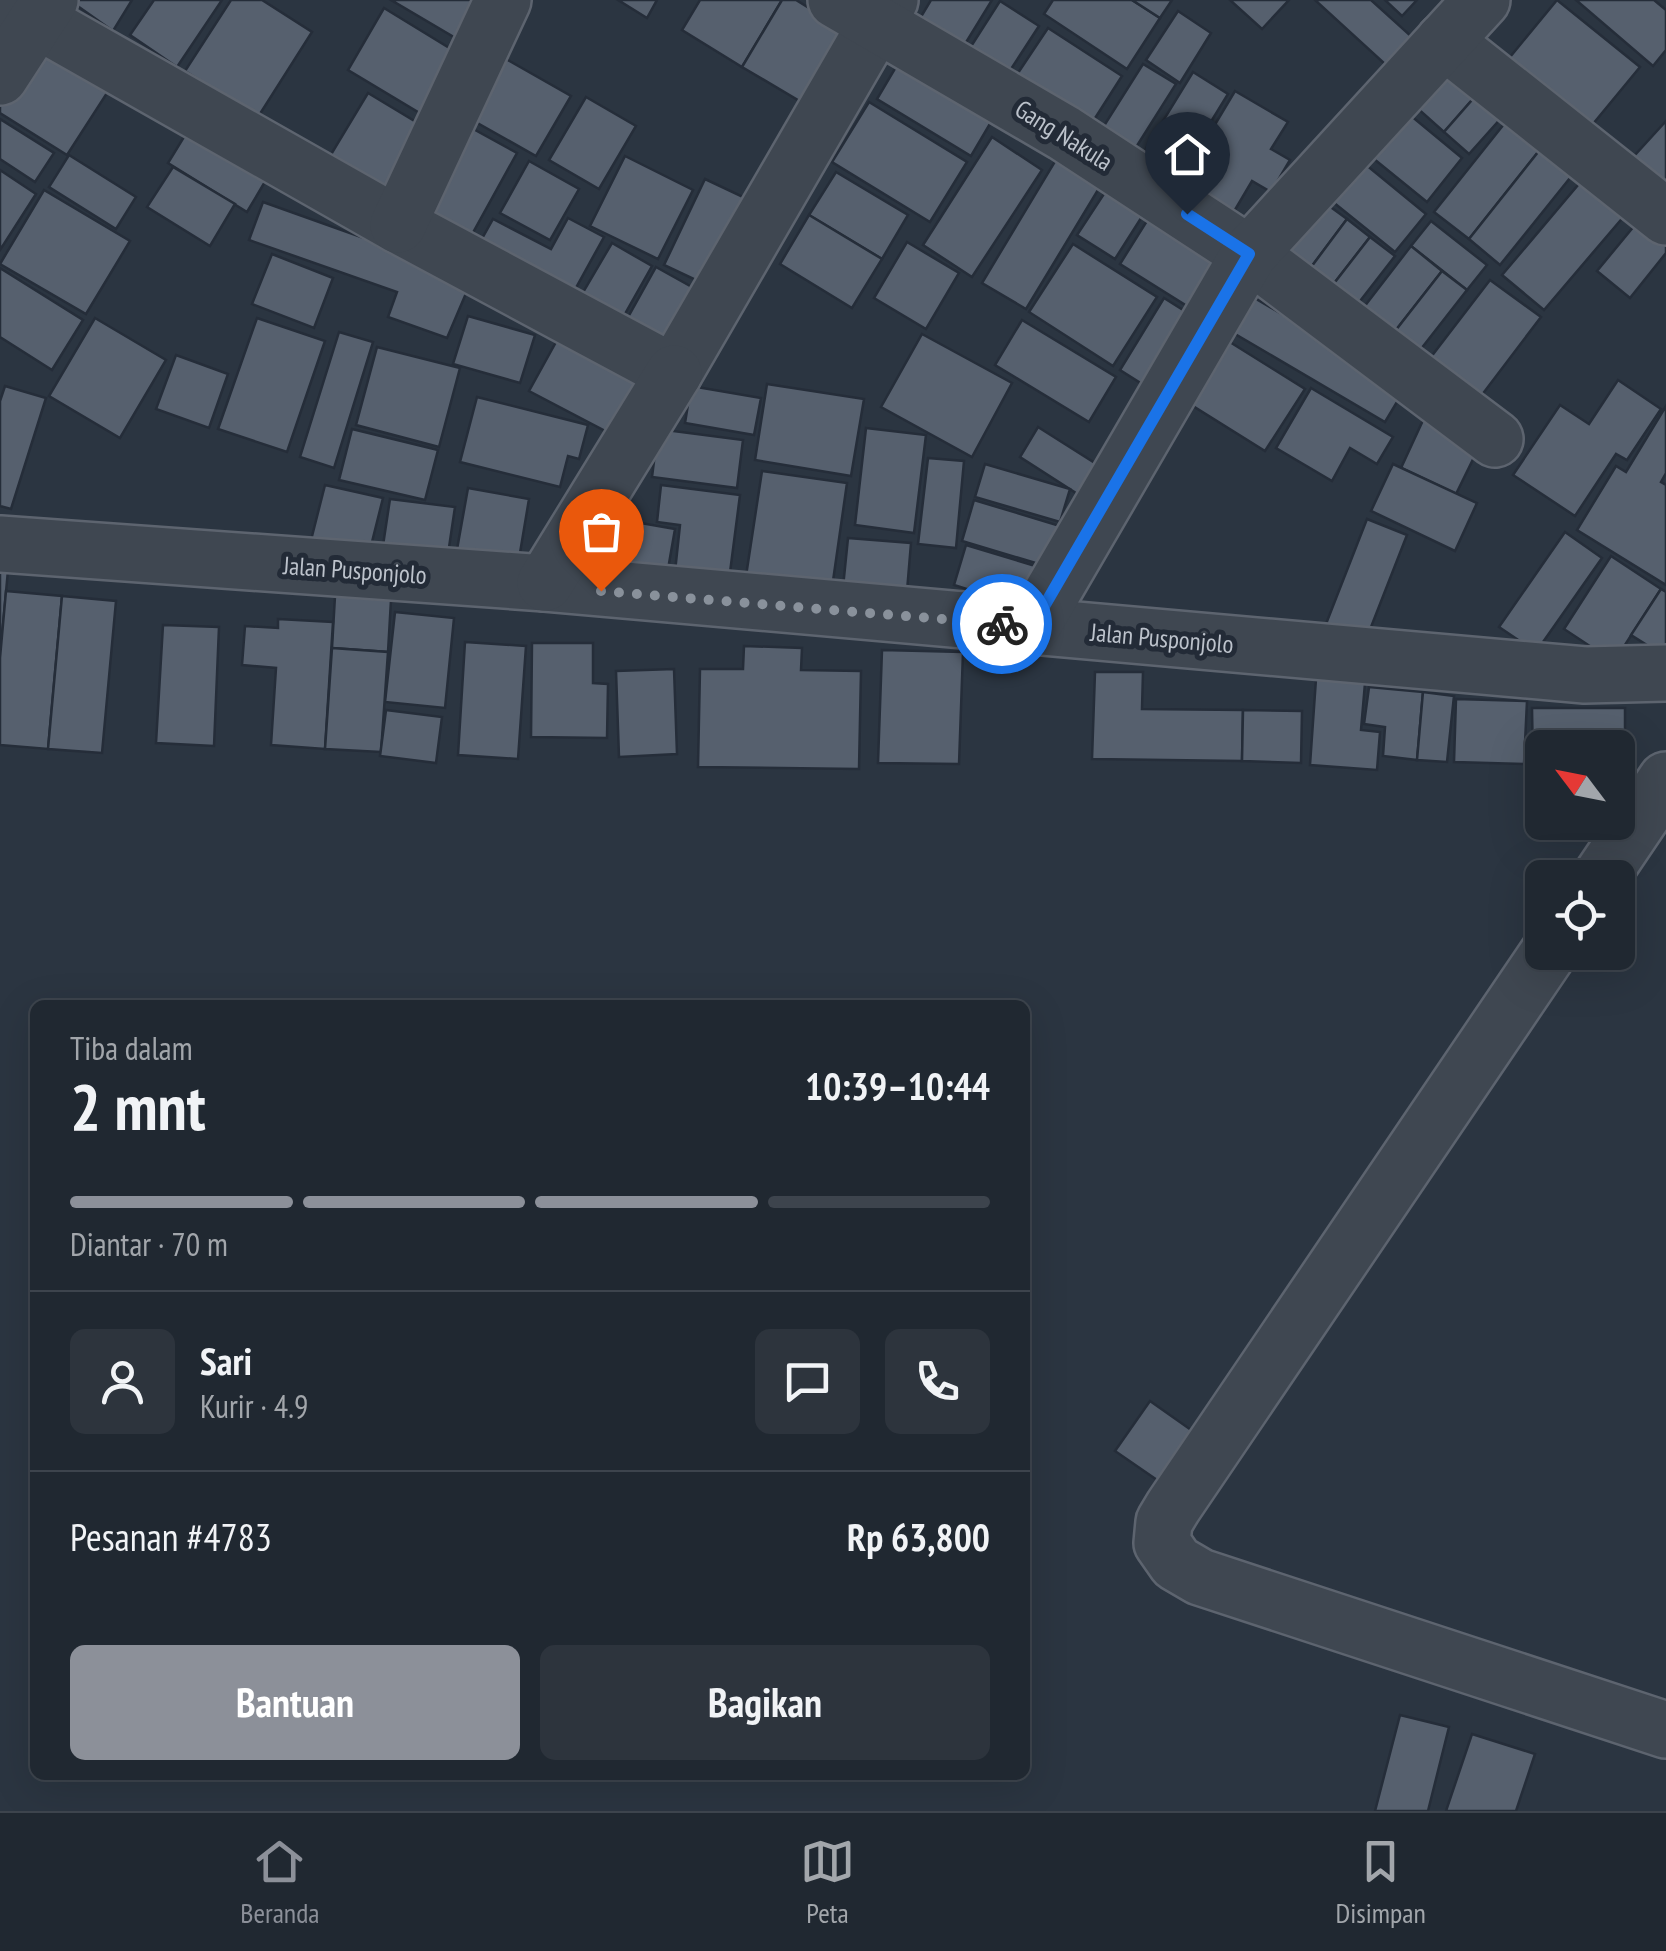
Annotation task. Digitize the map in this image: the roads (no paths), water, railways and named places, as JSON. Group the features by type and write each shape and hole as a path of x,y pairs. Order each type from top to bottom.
{"street":[{"path":"398,225 504,0"},
{"path":"1032,627 1249,254 1482,0"},
{"path":"0,77 29,6 398,225 674,373"},
{"path":"545,584 674,373 868,7"},
{"name":"Gang Nakula","path":"868,7 1249,254 1495,439"},
{"path":"1444,41 1666,217"},
{"name":"Jalan Pusponjolo","path":"0,544 545,584 1585,675 1666,674"},
{"path":"1612,860 1666,780"},
{"path":"1537,970 1173,1507 1164,1522 1162,1543 1176,1562 1200,1577 1666,1730"}]}
